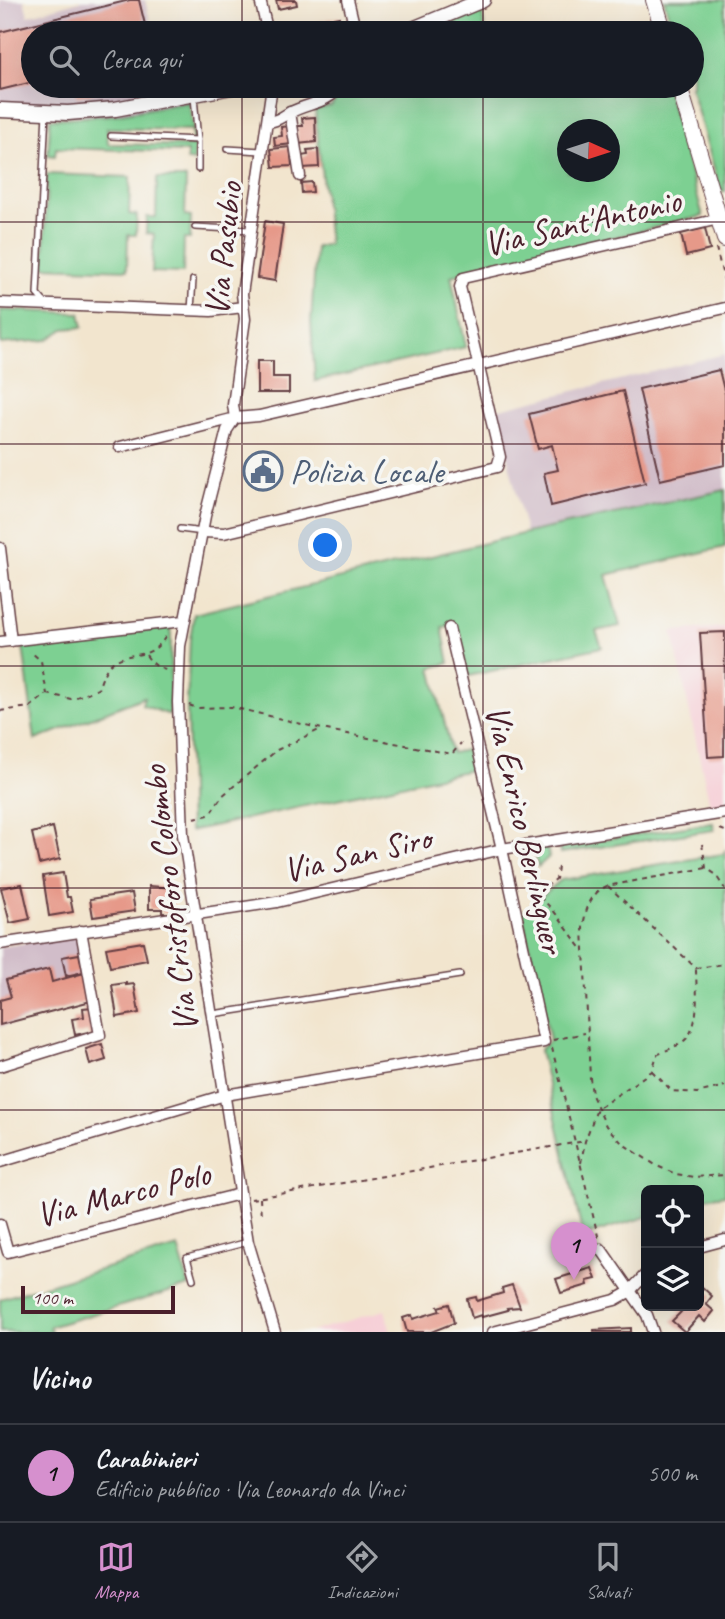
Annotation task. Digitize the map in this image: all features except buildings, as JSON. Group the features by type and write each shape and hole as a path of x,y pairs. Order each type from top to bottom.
{"main road":[{"path":"657,0 663,21"},
{"path":"684,98 725,240"}],"street":[{"path":"260,0 265,21"},
{"path":"348,0 353,21"},
{"path":"431,21 483,0"},
{"path":"0,110 68,113 171,98"},
{"name":"Via Pasubio","path":"234,418 233,405 245,319 242,294 271,98"},
{"path":"268,122 279,120 290,112 329,98"},
{"path":"290,112 300,177"},
{"name":"Via Sant'Antonio","path":"477,365 460,287 463,278 719,219"},
{"path":"0,303 191,310 243,307"},
{"path":"120,447 234,418 259,416 725,308"},
{"path":"203,532 223,533 497,467 500,457 477,365"},
{"name":"Via Cristoforo Colombo","path":"234,418 227,430 179,621 178,702 182,820 247,1242 275,1332"},
{"path":"0,548 10,641 179,621"},
{"name":"Via Enrico Berlinguer","path":"225,1095 544,1042 502,849 449,628"},
{"name":"Via San Siro","path":"0,944 277,902 502,849 725,812"},
{"path":"0,1066 100,1035 81,931"},
{"path":"0,1162 225,1095"},
{"name":"Via Marco Polo","path":"0,1224 8,1252 240,1197"},
{"path":"704,1246 725,1240"},
{"path":"601,1249 647,1315 653,1332"},
{"path":"494,1332 615,1300 629,1292 641,1279"}],"lane":[{"path":"193,98 198,169"},
{"path":"46,112 37,294 46,304"},
{"path":"111,136 198,140"},
{"path":"228,149 262,151"},
{"path":"195,226 250,230"},
{"path":"191,310 193,280"},
{"path":"216,289 229,308"},
{"path":"180,529 203,532"},
{"path":"210,1014 460,975"},
{"path":"193,1279 187,1258 247,1242"}],"path":[{"path":"0,711 30,707 47,694 71,699 98,689 103,674 117,659 145,654 163,640 179,621"},
{"path":"10,641 41,661 47,694"},
{"path":"145,654 159,668 178,673"},
{"path":"178,702 198,708 232,707 249,710 322,729 452,754 461,743"},
{"path":"182,820 209,815 222,796 277,750 322,729"},
{"path":"720,829 725,831"},
{"path":"702,844 706,868 725,889"},
{"path":"558,867 556,878 537,894 553,910 582,949"},
{"path":"706,868 607,886 599,889 591,899 585,913 582,949 586,1033 591,1087 597,1109 611,1134 657,1166 676,1174 694,1177 725,1175"},
{"path":"581,1163 585,1141 597,1109 652,1071 657,1055 685,1039 695,1016 696,968 607,886"},
{"path":"696,968 725,964"},
{"path":"586,1033 550,1040 601,1249"},
{"path":"652,1071 672,1091 697,1093 725,1086"},
{"path":"240,1197 260,1198 585,1141"},
{"path":"260,1198 261,1218"}],"shaded area":[{"path":"0,0 24,0 28,16 83,0 145,0 150,21 21,21 21,98 206,100 113,115 0,115"},
{"path":"725,354 725,490 526,533 496,410"},
{"path":"725,627 725,809 711,810 672,631"},
{"path":"78,935 91,1001 0,1027 0,947"},
{"path":"385,1310 391,1332 310,1332"}],"green space":[{"path":"664,0 725,0 725,192 721,192 694,98 704,98 704,21 670,21"},
{"path":"482,11 483,21 457,21"},
{"path":"337,98 669,98 703,216 451,276 466,347 315,381 311,322 316,247 329,244 315,110 331,106"},
{"path":"189,102 195,137 194,161 187,160 187,152 56,148 55,156 48,155 50,119 113,115","holes":["107,128 192,130 192,146 108,144"]},
{"path":"47,174 130,177 129,214 137,215 136,235 128,235 127,270 44,267"},
{"path":"157,178 186,178 185,216 191,217 190,239 184,239 183,273 152,272 154,234 146,233 147,217 156,217"},
{"path":"0,310 80,313 83,327 64,329 47,340 1,344"},
{"path":"725,490 725,547 606,575 620,626 596,631 602,647 468,676 456,625 442,627 449,663 431,668 452,753 470,749 475,769 190,831 187,705 194,614 526,533"},
{"path":"171,627 170,715 142,705 144,697 35,740 23,646"},
{"path":"713,823 714,830 560,853 559,846"},
{"path":"547,847 549,857 538,867 533,850"},
{"path":"725,851 725,1195 704,1198 704,1185 641,1185 641,1219 583,1236 540,1050 550,1040 522,913 561,880 723,854"},
{"path":"178,1247 189,1286 49,1327 51,1332 0,1332 0,1299"}],"place":[{"name":"Polizia Locale","path":"263,471"},
{"name":"Carabinieri","path":"574,1280"}]}
